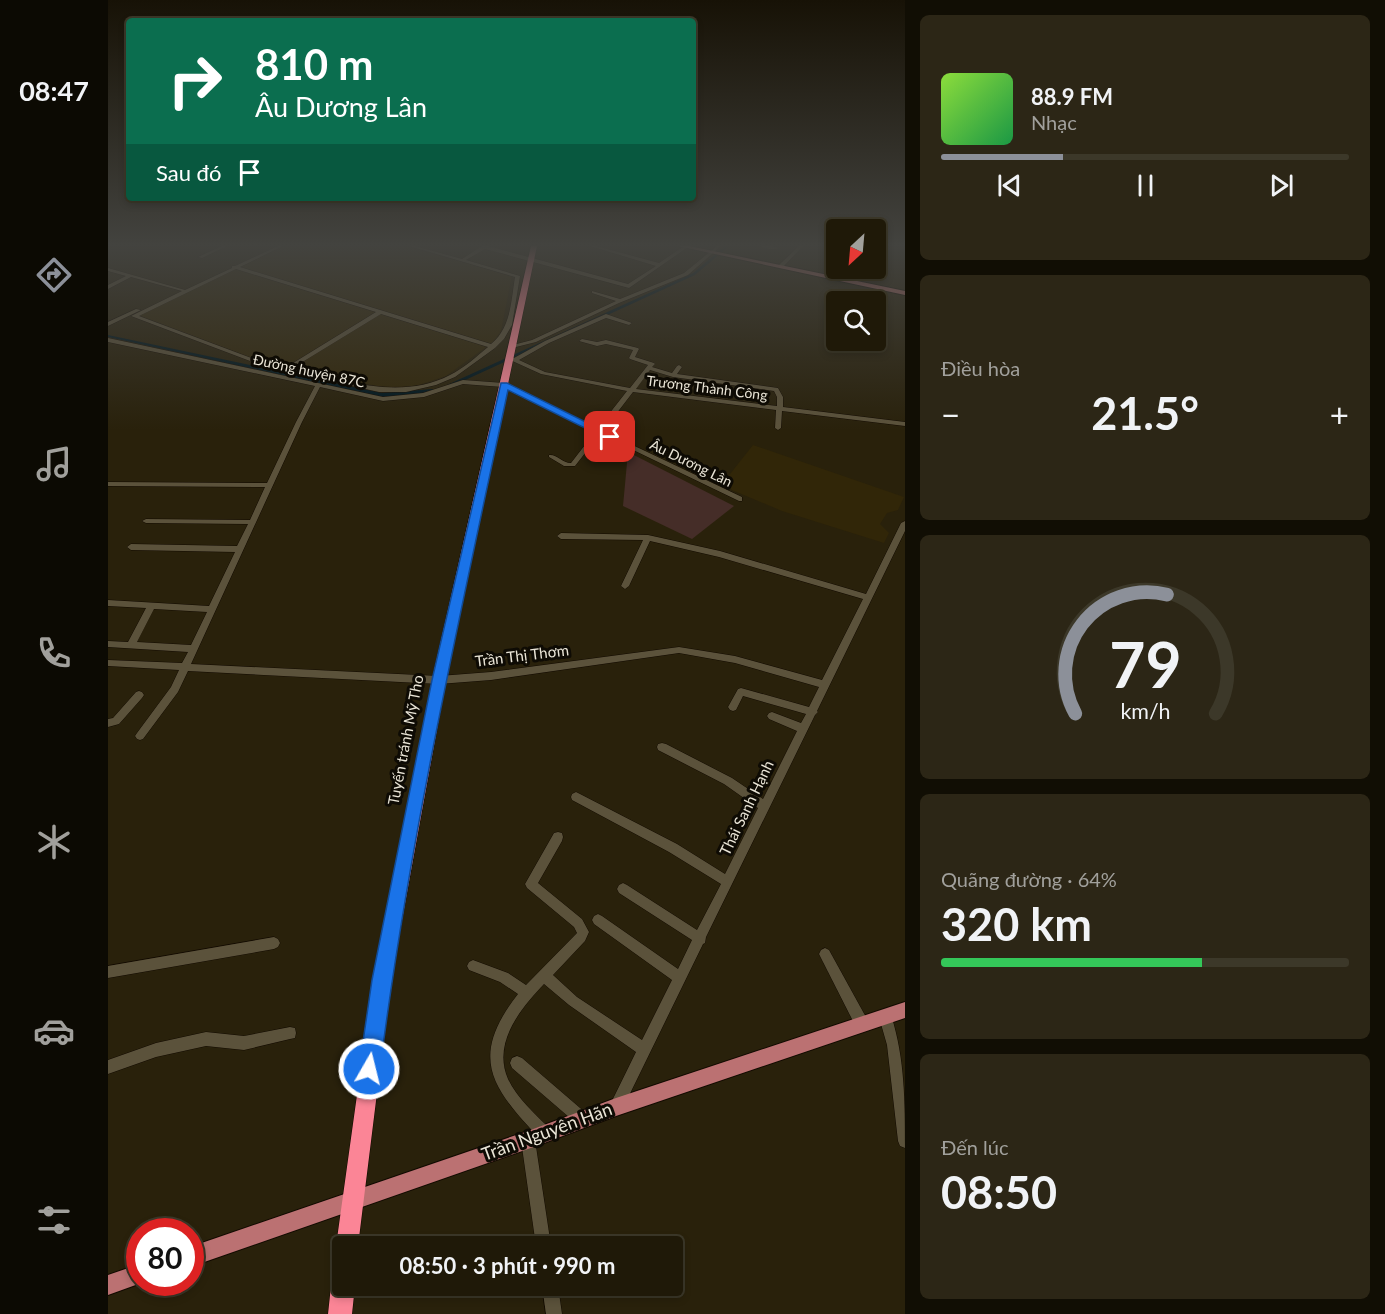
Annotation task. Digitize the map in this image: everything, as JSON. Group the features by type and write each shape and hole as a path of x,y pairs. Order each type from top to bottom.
{"highway":[{"name":"Tuyến tránh Mỹ Tho","path":"347,1236 382,980 439,680 512,354 512,325 518,307"},
{"path":"340,1314 342,1296"}],"main road":[{"name":"Trần Nguyên Hãn","path":"204,1252 351,1203 616,1107 905,1010"},
{"path":"108,1285 126,1279"}],"street":[{"path":"108,324 144,307"},
{"path":"153,307 135,316 254,362 379,390 406,390 434,384 453,376 502,338 512,325 514,307"},
{"path":"365,307 493,347"},
{"path":"512,354 534,341 608,307"},
{"path":"286,370 380,312"},
{"path":"512,354 547,342 604,316 629,323"},
{"name":"Đường huyện 87C","path":"108,340 318,386 392,399 431,394 463,382 504,385"},
{"path":"551,456 566,465 573,465 652,363 631,357 636,349 606,342 597,344 582,341"},
{"name":"Trương Thành Công","path":"512,354 550,375 632,390 905,424"},
{"path":"673,375 679,367"},
{"path":"648,368 673,375 774,388 780,397 778,428"},
{"name":"Âu Dương Lân","path":"504,385 739,499"},
{"path":"140,736 163,706 188,660 251,522 318,386"},
{"path":"108,484 269,485"},
{"path":"147,521 251,522"},
{"name":"Thái Sanh Hạnh","path":"616,1107 905,523"},
{"path":"561,536 648,538 720,554 867,597"},
{"path":"625,586 648,538"},
{"path":"131,546 239,549"},
{"path":"108,604 211,609"},
{"path":"131,645 151,606"},
{"path":"108,644 131,645 188,660"},
{"name":"Trần Thị Thơm","path":"108,663 188,660 439,680 491,676 679,650 698,652 779,671 826,685"},
{"path":"734,707 741,692 813,712"},
{"path":"108,723 116,721 139,695"},
{"path":"772,716 804,729"},
{"path":"662,747 728,781 764,806"},
{"path":"576,798 673,848 728,882"},
{"path":"543,1236 537,1137 501,1079 498,1066 499,1046 504,1027 514,1009 581,937 583,932 578,923 531,884 558,837"},
{"path":"623,889 701,939"},
{"path":"598,920 680,978"},
{"path":"108,972 274,943"},
{"path":"825,954 862,1024"},
{"path":"473,966 504,977 527,993"},
{"path":"544,975 582,1007 644,1049"},
{"path":"885,1017 894,1045 905,1141"},
{"path":"108,1067 156,1050 206,1039 244,1043 290,1033"},
{"path":"517,1063 582,1119"},
{"path":"551,1296 554,1314"}],"shaded area":[{"path":"152,307 506,307 501,331 493,342 446,376 410,388 387,388 262,362 141,316 142,312"},
{"path":"753,445 904,497 898,510 887,513 880,524 889,533 884,543 782,511 732,490 723,483"}],"building":[{"path":"628,452 734,506 692,539 623,506"}],"waterway":[{"path":"450,385 621,307"},
{"path":"108,336 382,395 433,391"}],"route":[{"path":"369,1069 382,980 439,680 504,385 523,392 610,437"}]}
